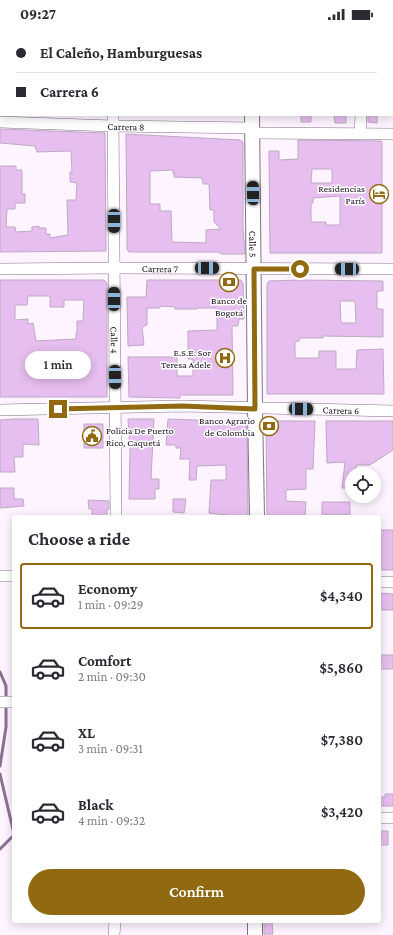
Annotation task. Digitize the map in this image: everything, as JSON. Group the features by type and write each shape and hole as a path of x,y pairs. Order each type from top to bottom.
{"street":[{"path":"360,134 361,116"},
{"name":"Carrera 8","path":"0,122 113,121 252,125 360,134 393,134"},
{"name":"Calle 4","path":"113,121 116,515"},
{"name":"Calle 5","path":"252,125 257,515"},
{"name":"Carrera 7","path":"0,269 393,269"},
{"name":"Carrera 6","path":"0,410 182,406 255,409 393,411"},
{"path":"0,576 12,576"},
{"path":"381,582 393,582"},
{"path":"0,702 12,702"},
{"path":"381,818 393,818"},
{"path":"114,935 115,923"},
{"path":"255,923 255,935"}],"building":[{"path":"301,116 311,116 311,122 301,122"},
{"path":"334,116 346,116 346,123 335,123"},
{"path":"368,116 377,116 377,123 368,122"},
{"path":"0,129 105,133 106,251 0,252 0,166 16,166 16,170 22,170 22,194 25,194 25,203 15,203 15,209 7,209 6,227 15,227 16,232 32,231 32,227 39,226 39,228 46,228 46,234 50,234 50,238 68,235 67,200 76,200 77,183 70,182 70,172 72,172 71,151 37,152 35,146 0,143"},
{"path":"126,134 240,140 243,142 243,227 245,254 222,254 218,252 129,252 127,249","holes":["173,170 173,174 175,173 174,177 202,178 203,184 209,184 210,210 214,210 214,222 221,229 206,230 206,243 172,242 171,211 160,211 160,204 150,204 150,171"]},
{"path":"298,140 382,142 382,253 270,253 269,151 279,151 279,160 298,159","holes":["312,169 332,169 332,183 311,183","340,196 340,225 326,225 326,222 311,222 311,203 313,203 313,198"]},
{"path":"0,280 104,280 107,283 107,397 0,397","holes":["28,296 50,296 50,307 64,307 64,300 84,300 83,321 77,321 76,339 36,341 33,323 28,324 28,319 15,320 15,305 27,305"]},
{"path":"147,280 241,280 243,283 244,319 239,319 238,326 232,326 233,395 180,395 180,398 129,397 128,357 177,357 177,376 193,376 193,359 188,359 188,331 217,330 216,308 175,309 175,307 160,306 160,308 147,308 147,325 142,327 144,345 128,346 127,297 146,297"},
{"path":"269,281 383,281 383,291 377,291 377,309 383,309 383,337 323,336 323,338 300,338 299,341 295,342 295,358 319,358 319,351 336,351 336,369 356,369 357,350 383,349 384,394 267,394 267,284","holes":["340,301 355,301 356,323 341,323"]},
{"path":"38,419 39,445 23,444 23,457 14,457 15,472 0,472 0,420"},
{"path":"128,419 154,419 151,479 159,479 159,489 155,489 155,499 129,499 130,450"},
{"path":"168,419 247,422 248,515 209,513 211,480 226,480 226,465 197,466 196,480 189,480 190,459 180,459 181,448 176,448 176,445 166,445"},
{"path":"266,421 315,421 313,469 306,469 306,489 286,490 286,501 306,502 305,515 267,515"},
{"path":"326,421 393,421 393,450 370,465 345,467 345,488 342,488 345,462 327,463"},
{"path":"84,424 103,424 103,448 84,448"},
{"path":"0,488 14,488 14,499 23,499 24,506 0,508"},
{"path":"173,499 186,499 184,513 173,512"},
{"path":"88,500 109,501 107,515 92,515 92,509 89,509"},
{"path":"322,502 350,503 350,515 322,515"},
{"path":"381,530 393,530 393,570 381,570"},
{"path":"381,593 393,594 393,610 381,610"},
{"path":"381,655 393,655 393,669 381,669"},
{"path":"385,794 393,794 393,806 381,806 381,797 385,797"},
{"path":"381,831 388,831 388,845 381,845"},
{"path":"264,923 272,923 273,934 264,934"}],"waterway":[{"path":"0,672 6,686 6,699"},
{"path":"0,766 6,727 6,705"},
{"path":"0,774 12,825"},
{"path":"0,849 12,837"}],"place":[{"name":"Residencias París","path":"379,194"},
{"name":"Banco de Bogotá","path":"229,282"},
{"name":"E.S.E. Sor Teresa Adele","path":"225,358"},
{"name":"Banco Agrario de Colombia","path":"269,426"},
{"name":"Policia De Puerto Rico, Caquetá","path":"92,436"}],"route":[{"path":"58,409 182,406 255,409 254,269 300,269"}]}
